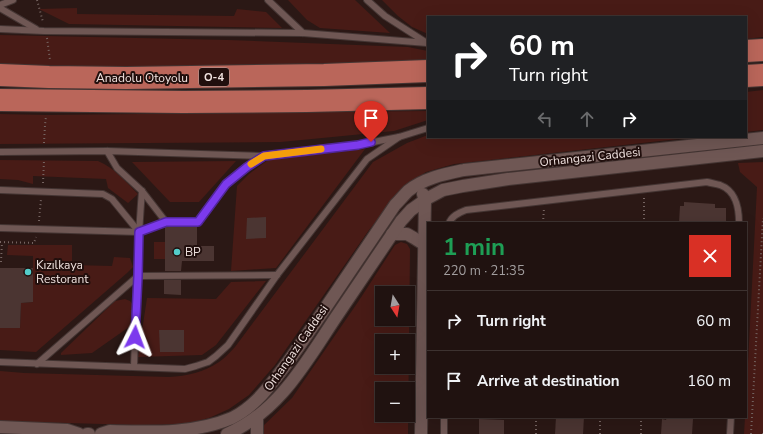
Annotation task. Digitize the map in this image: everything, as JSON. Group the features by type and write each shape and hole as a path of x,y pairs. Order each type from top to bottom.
{"highway":[{"path":"747,51 763,50"},
{"name":"Anadolu Otoyolu","path":"0,75 49,78 126,78 316,75 427,71"},
{"path":"747,78 763,76"},
{"name":"Anadolu Otoyolu","path":"0,100 191,102 427,98"}],"street":[{"name":"Orhangazi Caddesi","path":"101,434 110,432 191,431 214,425 232,418 248,408 263,395 287,364 395,205 408,191 419,184 444,174 464,170 763,138"},
{"name":"Orhangazi Caddesi","path":"227,434 238,430 257,417 276,400 297,375 401,220 411,210 425,200 443,190 508,179 763,151"},
{"path":"419,184 425,200 421,434"},
{"path":"392,234 407,234 425,245"},
{"path":"257,417 257,434"},
{"path":"0,427 67,430 79,434"}],"lane":[{"path":"0,5 13,0"},
{"path":"268,0 303,33"},
{"path":"367,0 385,16 427,43"},
{"path":"0,8 38,30"},
{"path":"0,29 303,33 427,43"},
{"path":"0,152 107,151 264,156 358,145 399,137 427,128"},
{"path":"0,362 185,368 208,362 228,345 277,275 367,159 399,137"},
{"path":"107,151 117,168 142,191 166,222"},
{"path":"0,228 139,232 166,222 198,222 226,184 247,167 264,156"},
{"path":"449,222 456,214 466,210 707,182 720,185 728,190 735,198 739,222"},
{"path":"0,190 103,194 112,199 139,232"},
{"path":"134,367 142,191"},
{"path":"37,364 138,276 277,275"},
{"path":"444,418 444,434"},
{"path":"730,434 731,418"}],"path":[{"path":"644,189 644,222"},
{"path":"543,222 544,201"},
{"path":"751,434 763,218"},
{"path":"1,262 2,242"},
{"path":"536,418 536,434"},
{"path":"600,418 600,434"},
{"path":"641,418 641,434"}],"shaded area":[{"path":"288,0 355,0 390,33 320,28 307,20"},
{"path":"382,0 763,0 763,37 747,39 747,16 427,16 427,34 412,27"},
{"path":"77,8 77,14 234,16 237,9 266,12 282,28 69,24 39,9"},
{"path":"0,35 228,40 408,47 427,51 427,62 258,67 46,66 0,64"},
{"path":"763,90 763,130 747,132 747,92"},
{"path":"427,111 427,120 394,131 281,142 0,144 0,114 47,115"},
{"path":"427,135 427,138 687,138 454,164 426,172 406,185 369,230 275,365 249,395 229,409 209,418 184,424 136,425 0,421 0,371 169,377 195,373 219,362 235,347 373,162 407,143"},
{"path":"365,149 276,268 231,271 237,186 249,174 268,160"},
{"path":"0,160 98,161 115,171 138,194 128,203 108,188 106,179 33,176 33,184 18,180 0,179"},
{"path":"236,161 199,202 170,202 132,162"},
{"path":"763,162 763,434 744,434 745,418 747,418 747,382 757,187 740,172 738,163"},
{"path":"154,242 165,242 165,259 154,259"},
{"path":"401,242 407,244 410,249 410,286 375,286 375,326 409,326 409,334 375,334 375,374 409,374 409,382 375,382 375,422 408,422 408,434 262,434 261,428 292,398 395,245"},
{"path":"8,245 72,245 72,265 112,266 114,257 130,258 133,267 36,352 0,350 0,328 20,328 21,303 33,302 33,256 7,255"},
{"path":"266,281 216,345 202,355 138,357 147,298 216,299 231,282"},
{"path":"125,299 130,301 134,306 129,327 92,353 61,355 61,353 115,301"}],"building":[{"path":"684,202 715,204 715,208 726,208 726,222 679,222 680,206 684,206"},
{"path":"266,217 266,238 246,239 247,218"},
{"path":"197,226 197,246 214,246 214,261 182,261 181,271 165,271 165,227"},
{"path":"0,268 33,268 33,302 21,303 20,328 0,328"},
{"path":"164,280 181,280 181,295 164,294"},
{"path":"159,330 184,330 184,352 160,352"},
{"path":"556,418 584,418 583,434 555,434"},
{"path":"667,418 693,419 692,434 661,434 662,419 666,420"},
{"path":"479,419 504,420 504,434 479,434"}],"slow traffic":[{"path":"251,164 264,156 321,149"}],"place":[{"name":"BP","path":"177,252"},
{"name":"Kızılkaya Restorant","path":"28,272"}],"route":[{"path":"135,337 139,232 166,222 198,222 226,184 247,167 264,156 358,145 371,142"}]}
